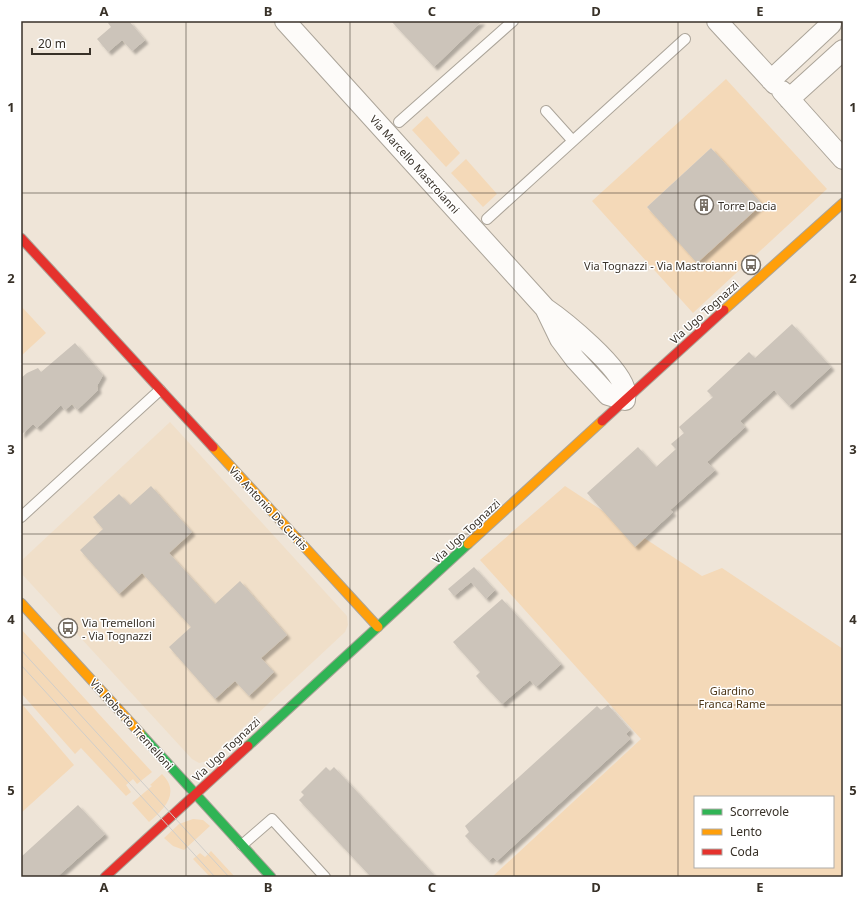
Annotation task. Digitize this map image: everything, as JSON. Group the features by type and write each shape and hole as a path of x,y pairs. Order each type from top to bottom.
{"street":[{"name":"Via Marcello Mastroianni","path":"285,21 545,308 573,328 613,370 625,390 625,400"},
{"path":"717,21 843,159"},
{"path":"779,89 837,33"},
{"path":"779,89 837,33"},
{"name":"Via Ugo Tognazzi","path":"105,877 625,400 843,203"},
{"name":"Via Antonio De Curtis","path":"21,238 378,627"},
{"name":"Via Roberto Tremelloni","path":"21,603 271,877"}],"lane":[{"path":"399,122 513,21"},
{"path":"487,219 572,140 685,39"},
{"path":"546,111 572,140"},
{"path":"21,517 160,390"},
{"path":"242,845 272,819 325,877"}],"shaded area":[{"path":"170,422 347,616 348,625 345,632 207,761 199,763 192,759 21,573 21,561"}],"green space":[{"path":"726,79 827,189 693,313 592,201","holes":["711,148 762,204 697,262 647,207"]},
{"path":"427,116 460,153 446,167 412,130"},
{"path":"466,159 497,194 483,207 451,173"},
{"path":"21,306 46,333 21,356"},
{"name":"Giardino Franca Rame","path":"565,486 702,576 722,568 843,649 843,877 492,877 641,739 480,560"},
{"path":"21,629 152,772 137,784 133,779 126,785 131,792 126,796 81,748 75,754 21,693"},
{"path":"21,703 74,765 21,813"},
{"path":"162,774 168,781 170,794 165,806 149,822 132,803 152,786 150,785"},
{"path":"193,819 203,820 210,826 184,850 173,846 164,838 179,824"},
{"path":"211,851 235,877 210,877 193,859 200,853 205,857"}],"building":[{"path":"110,21 129,21 145,40 132,51 122,40 108,52 97,39 111,27 108,23"},
{"path":"391,21 482,21 434,67"},
{"name":"Torre Dacia","path":"711,148 762,204 697,263 647,207"},
{"path":"792,324 831,367 789,406 774,390 740,421 745,427 707,462 715,470 670,510 673,512 635,547 587,493 638,447 656,467 676,449 671,444 684,433 679,427 713,397 707,391 749,352 755,358"},
{"path":"75,343 103,375 97,386 98,390 77,410 72,404 65,410 61,405 37,428 33,424 21,435 21,378 27,373 38,368 41,372"},
{"path":"151,486 192,532 169,553 215,604 240,581 287,635 261,658 274,672 249,696 235,681 215,699 169,647 191,627 142,573 119,594 80,550 103,529 93,517 119,494 130,505"},
{"path":"474,567 495,590 486,599 471,582 454,596 448,589"},
{"path":"502,599 561,664 536,687 530,680 502,704 476,676 480,672 453,642"},
{"path":"608,705 630,730 626,734 630,739 497,861 493,857 489,861 465,836 469,832 465,826 597,706 601,710"},
{"path":"326,767 330,771 334,767 436,877 371,877 299,800 304,795 301,792"},
{"path":"78,805 105,834 57,877 21,877 21,857"}],"tram line":[{"path":"21,650 229,877"},
{"path":"21,665 215,877"}],"traffic: fast":[{"path":"248,746 468,544"},
{"path":"140,733 271,877"}],"traffic: slow":[{"path":"724,310 843,203"},
{"path":"468,544 602,421"},
{"path":"213,447 378,627"},
{"path":"21,603 140,733"}],"traffic: jam":[{"path":"21,238 213,447"},
{"path":"602,421 724,310"},
{"path":"105,877 248,746"}],"place":[{"name":"Torre Dacia","path":"704,205"},
{"name":"Via Tognazzi - Via Mastroianni","path":"751,265"},
{"name":"Via Tremelloni - Via Tognazzi","path":"68,628"}]}
